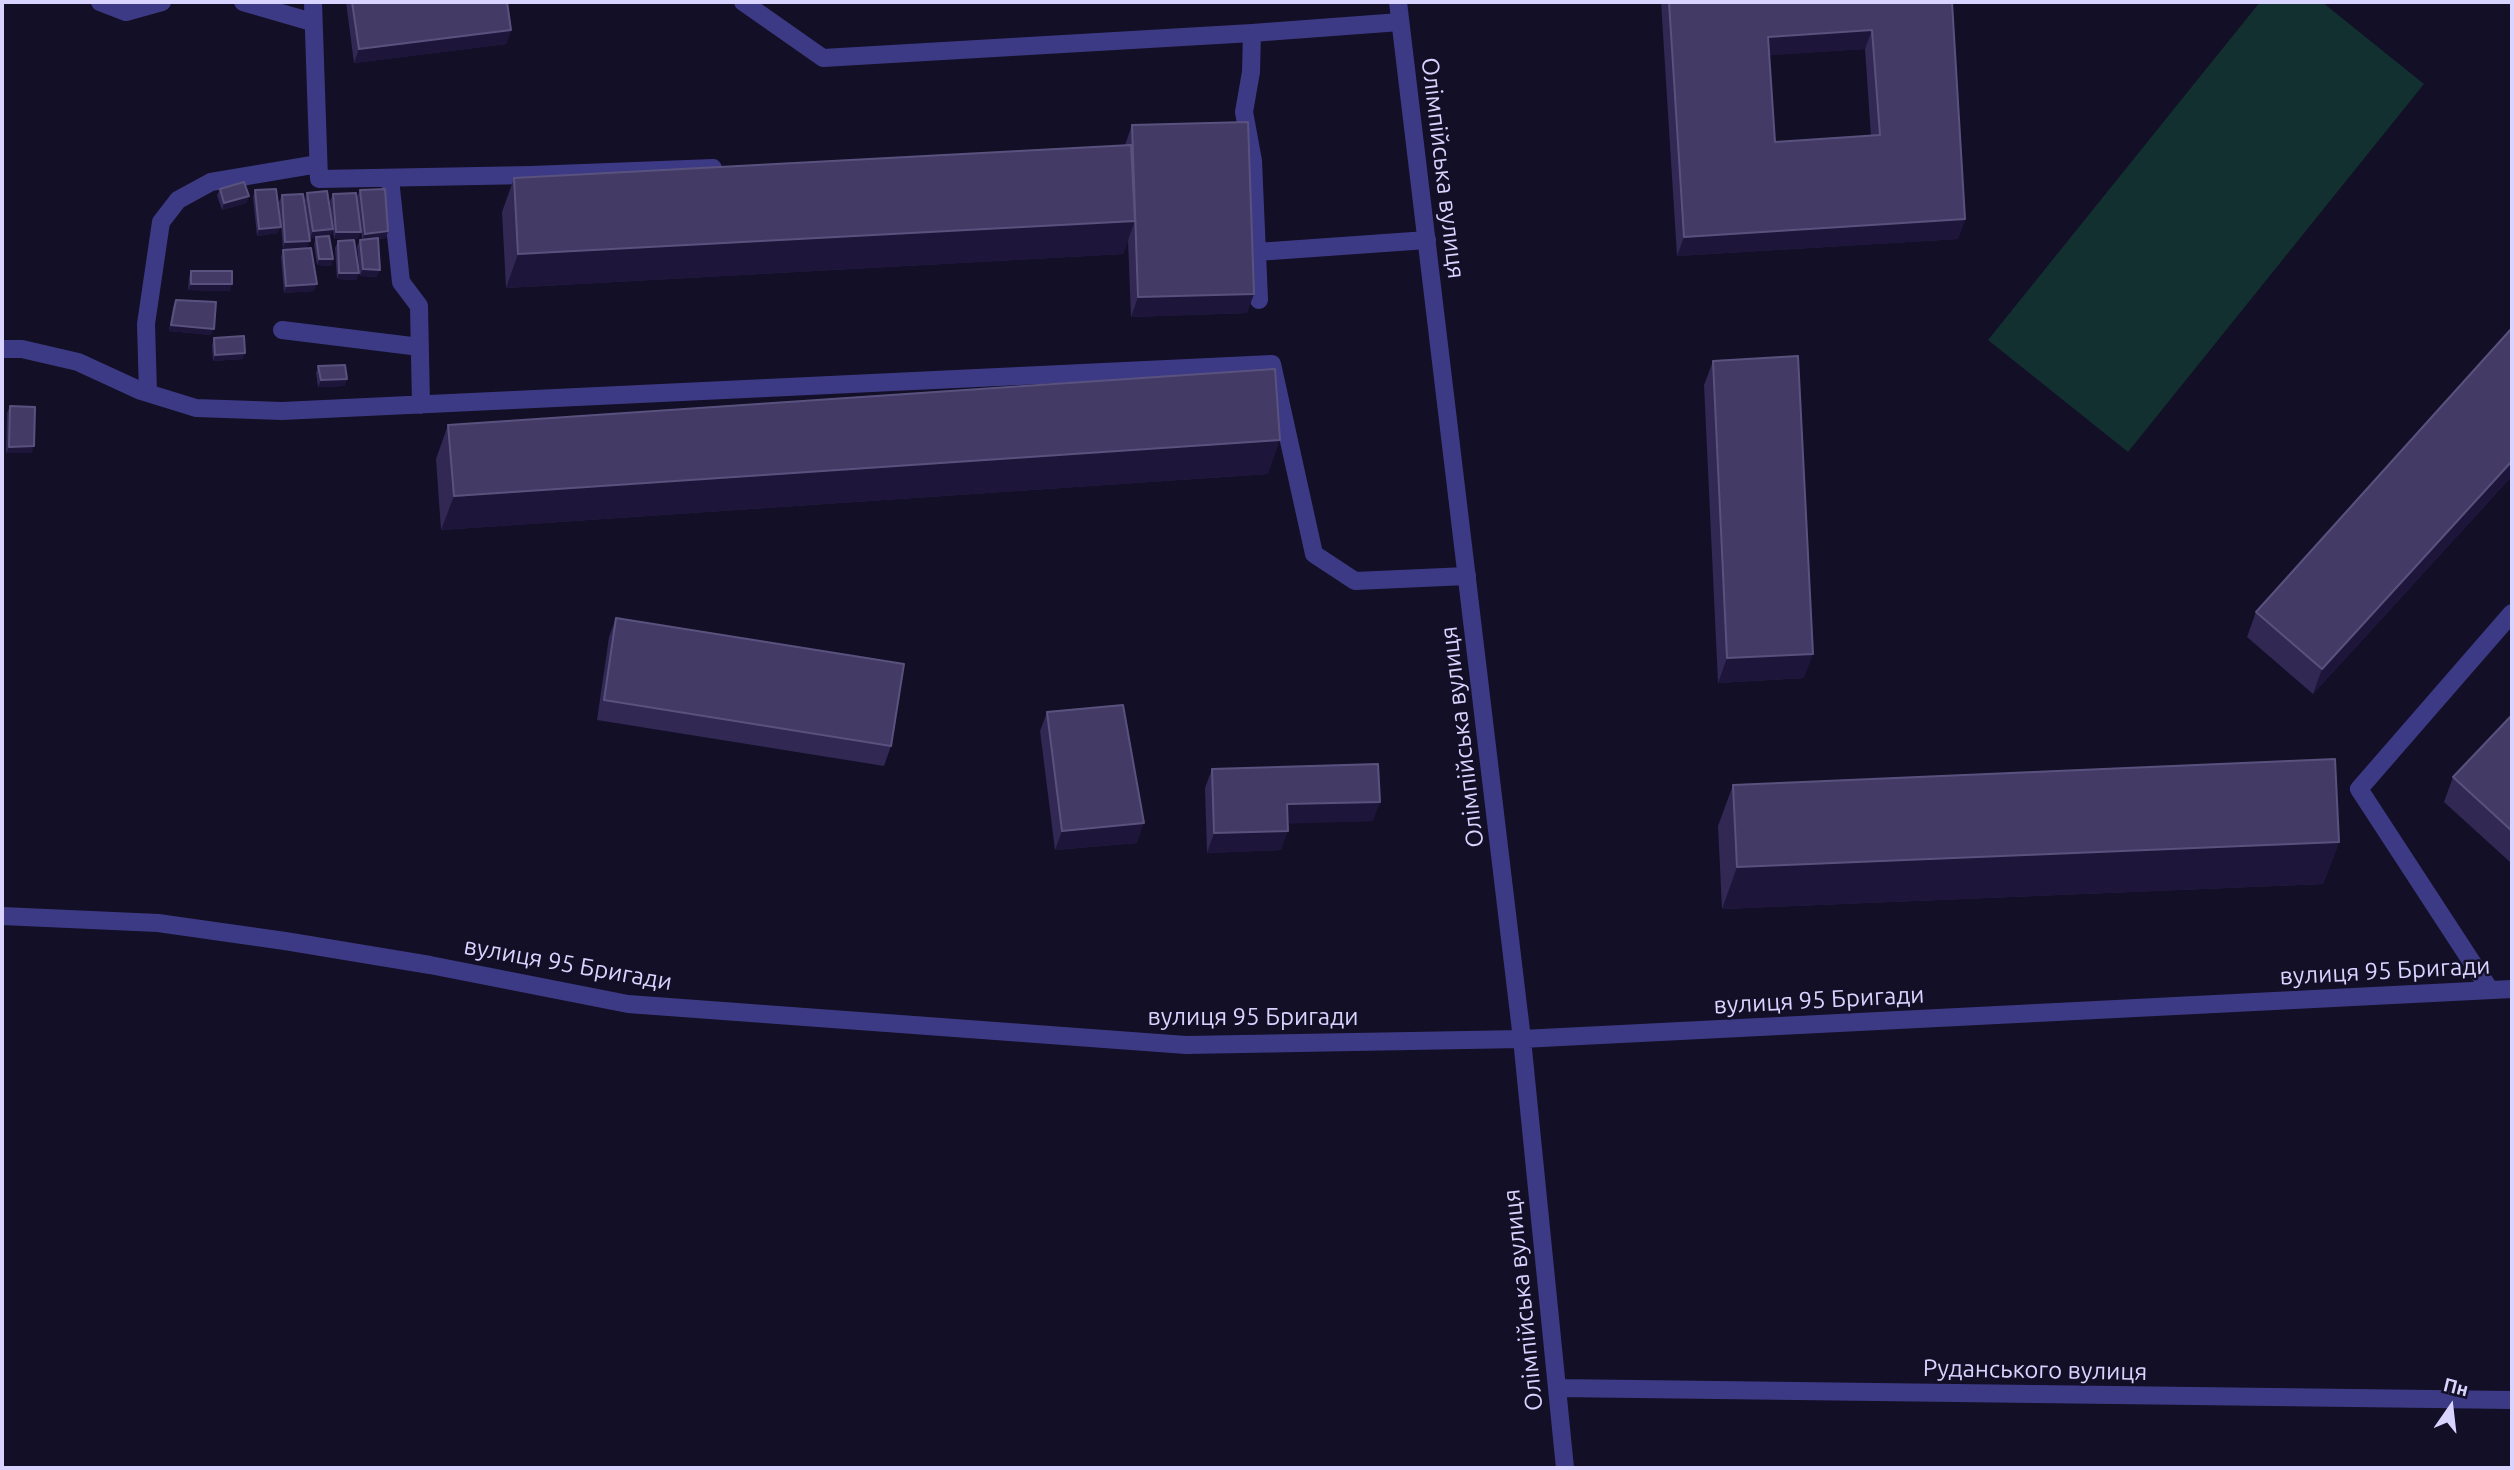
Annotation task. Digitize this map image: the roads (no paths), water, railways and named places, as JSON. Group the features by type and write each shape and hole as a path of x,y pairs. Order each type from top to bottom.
{"street":[{"path":"100,2 126,12 162,2"},
{"path":"243,2 312,22"},
{"path":"313,2 319,179 736,167"},
{"path":"743,2 823,58 1400,22"},
{"name":"Олімпійська вулиця","path":"1398,2 1522,1039 1565,1468"},
{"path":"1252,33 1251,72 1244,112 1253,161 1259,300"},
{"path":"148,393 146,324 161,222 178,200 211,181 318,164"},
{"path":"390,179 401,282 419,306 421,405"},
{"path":"1257,252 1427,240"},
{"path":"282,330 420,347"},
{"path":"2,349 22,349 78,362 148,393 196,408 282,411 1272,363 1314,554 1355,581 1467,576"},
{"path":"2490,990 2359,789 2512,613"},
{"name":"вулиця 95 Бригади","path":"2,916 158,923 260,937 430,965 628,1004 1186,1045 1522,1039 2512,989"},
{"name":"Руданського вулиця","path":"1557,1388 2512,1400"}]}
